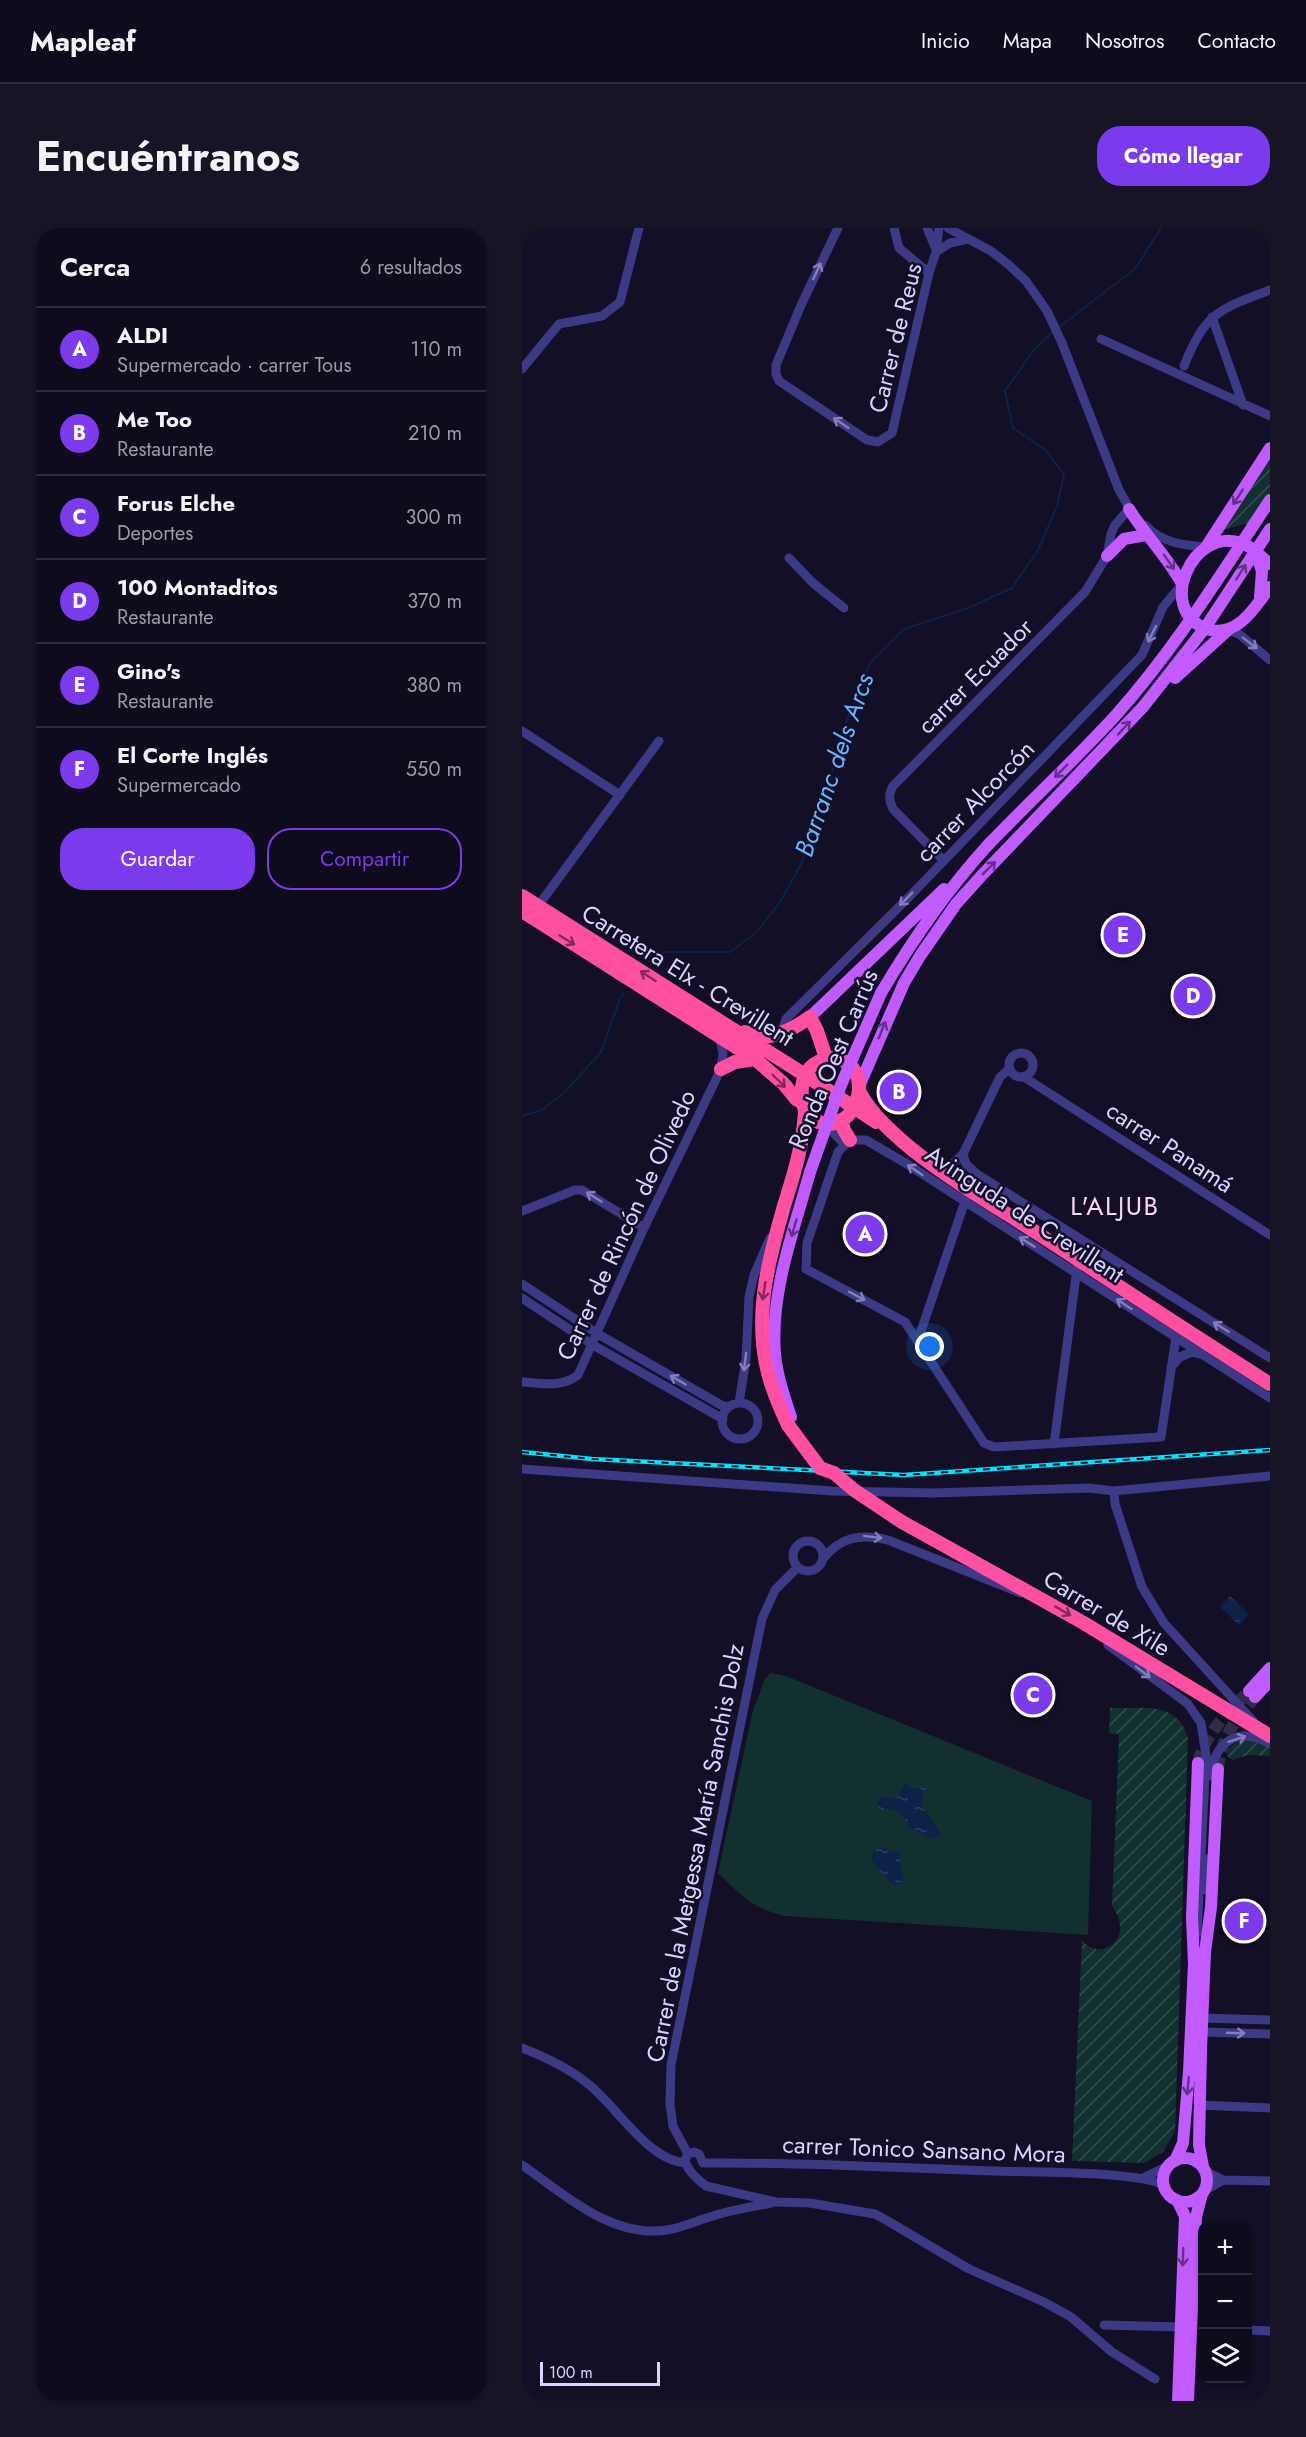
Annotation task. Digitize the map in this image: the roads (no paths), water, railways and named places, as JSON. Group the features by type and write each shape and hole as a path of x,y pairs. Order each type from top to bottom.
{"highway":[{"name":"Carretera Elx - Crevillent","path":"522,896 600,945 616,963"},
{"name":"Carretera Elx - Crevillent","path":"522,913 616,963 672,999 719,1036 755,1059 784,1084 815,1121 824,1123"},
{"name":"Carretera Elx - Crevillent","path":"672,999 703,1011 890,1132"},
{"path":"703,1011 752,1036 765,1036 793,1029 810,1017 826,1058 811,1067 805,1075"},
{"name":"Avinguda de Crevillent","path":"826,1058 835,1058 853,1070 866,1103 890,1132 944,1172 1077,1266 1170,1320 1270,1384"},
{"path":"721,1069 735,1062 755,1059"},
{"name":"Ronda Oest Carrús","path":"805,1075 801,1150 768,1267 762,1299 761,1325 766,1365 789,1421 820,1468 834,1473 861,1495 919,1533"},
{"path":"824,1123 841,1120 854,1108 860,1089"},
{"path":"841,1120 848,1143"},
{"name":"Carrer de Xile","path":"919,1533 1082,1622 1268,1738"}],"main road":[{"path":"1182,584 1189,568 1206,547 1270,448"},
{"name":"Ronda Oest Carrús","path":"789,1421 775,1353 775,1320 780,1284 810,1172 841,1084 881,993 914,938 987,846 1115,715 1158,667 1270,500"},
{"path":"1129,509 1146,535 1170,562 1182,584"},
{"name":"Ronda Oest Carrús","path":"1143,707 1204,628 1270,529"},
{"path":"1107,556 1124,539 1146,535"},
{"path":"1206,547 1221,541 1242,543 1270,564"},
{"path":"1255,552 1262,571 1262,592 1256,607"},
{"name":"Ronda Oest Carrús","path":"1158,667 1174,634 1182,603 1182,584"},
{"name":"Ronda Oest Carrús","path":"860,1089 904,983 956,904 1143,707 1228,630 1245,619 1270,586"},
{"name":"Ronda Oest Carrús","path":"1182,603 1191,620"},
{"path":"1191,620 1204,628 1228,630"},
{"path":"810,1017 987,846"},
{"path":"1270,1668 1252,1694 1270,1681"},
{"path":"1198,1762 1192,1917 1194,1964 1189,2072 1183,2143 1164,2176 1164,2186 1170,2196 1177,2200 1190,2202 1203,2193"},
{"path":"1188,2401 1197,2210 1207,2181 1198,2145 1199,2105 1205,1952 1211,1907 1218,1769"},
{"path":"1172,2163 1191,2159 1204,2169"},
{"path":"1177,2200 1185,2216 1191,2328 1178,2401"}],"street":[{"path":"522,369 559,324 602,316 620,302 639,228"},
{"name":"Carrer de Reus","path":"838,228 802,303 776,365 776,374 779,381 867,440 878,442 892,433 928,273 936,252 939,228"},
{"path":"894,228 899,248 928,273"},
{"name":"Carrer de Reus","path":"927,228 936,252"},
{"path":"936,252 946,228 991,251 1026,281 1047,311 1062,342 1103,452 1129,509 1157,537 1177,544 1206,547"},
{"path":"936,252 950,243 968,239"},
{"path":"1184,366 1194,341 1212,317 1227,306 1270,290"},
{"path":"1212,317 1243,405"},
{"path":"1101,339 1270,416"},
{"name":"carrer Ecuador","path":"944,861 893,809 889,792 1085,592 1107,556 1111,534 1120,518 1129,509"},
{"path":"789,558 807,577 844,608"},
{"name":"carrer Alcorcón","path":"780,1033 786,1019 803,1001 944,861 1142,655 1163,607 1182,584"},
{"path":"1228,630 1239,634 1270,660"},
{"path":"522,731 620,795"},
{"path":"541,902 659,741"},
{"path":"522,889 600,945"},
{"path":"803,1001 806,1013 810,1017"},
{"name":"Carrer de Rincón de Olivedo","path":"522,1382 555,1384 570,1381 578,1375 644,1228 721,1069 723,1053 719,1036"},
{"path":"944,1172 963,1154 999,1081 1016,1073 1030,1073 1034,1067 1029,1056 1022,1053 1012,1058 1016,1073"},
{"name":"carrer Panamá","path":"1034,1067 1048,1091"},
{"name":"carrer Panamá","path":"1016,1073 1048,1091 1270,1235"},
{"path":"824,1123 848,1143 838,1152 807,1243 806,1269 905,1322 984,1443 994,1448 1161,1437 1174,1336 1170,1320"},
{"name":"Avinguda de Crevillent","path":"848,1143 866,1140 964,1203 1077,1266 1201,1355 1270,1398"},
{"name":"Avinguda de Crevillent","path":"963,1154 966,1164 977,1174 1270,1358"},
{"path":"918,1340 969,1188"},
{"path":"522,1211 575,1190 582,1190 644,1228"},
{"path":"522,1284 598,1334 721,1405 734,1405 747,1404 754,1410 759,1420 756,1431 750,1437 736,1439 724,1430 723,1419 734,1405 746,1359 749,1297 754,1275 784,1206"},
{"path":"1054,1444 1077,1266"},
{"path":"522,1299 593,1345 723,1419"},
{"path":"905,1322 926,1316"},
{"path":"1171,1366 1180,1357 1192,1352 1201,1355"},
{"path":"522,1469 832,1491 934,1493 1089,1488 1114,1491 1270,1476"},
{"path":"1114,1491 1115,1504 1142,1587 1164,1623 1268,1738"},
{"path":"823,1558 818,1545 814,1542 803,1542 793,1554 798,1567 813,1570 818,1568 823,1558 841,1541 873,1536 1009,1589 1034,1595"},
{"name":"Carrer de la Metgessa María Sanchis Dolz","path":"688,2162 673,2126 670,2104 670,2064 762,1619 775,1590 798,1567"},
{"path":"1082,1622 1097,1638 1188,1704 1201,1723 1206,1755 1194,1964"},
{"path":"1205,1952 1209,1778 1214,1757 1225,1744 1242,1736 1268,1738"},
{"path":"1202,2018 1270,2020"},
{"path":"1202,2032 1270,2034"},
{"path":"522,2048 565,2067 589,2084 634,2132 668,2159 688,2162 698,2169 703,2163 699,2154 694,2152 688,2162"},
{"path":"1199,2105 1270,2108"},
{"path":"688,2162 697,2180 706,2186 776,2202 810,2203 881,2217 929,2243 969,2269 1044,2302 1071,2317 1094,2334 1112,2352 1155,2379"},
{"name":"carrer Tonico Sansano Mora","path":"703,2163 775,2163 1062,2173 1143,2178 1164,2186"},
{"name":"carrer Tonico Sansano Mora","path":"1143,2178 1158,2173 1172,2163"},
{"path":"522,2165 594,2214 623,2226 651,2231 682,2227 714,2215 776,2202"},
{"path":"1204,2169 1222,2180 1270,2181"},
{"path":"1203,2193 1222,2180"},
{"path":"1104,2325 1191,2328"},
{"path":"1252,2330 1270,2331"}],"water":[{"path":"1230,1596 1249,1614 1239,1625 1220,1607"},
{"path":"906,1782 911,1788 926,1788 922,1796 922,1808 934,1822 940,1834 934,1839 910,1828 898,1811 887,1809 881,1811 879,1808 880,1797 896,1799"},
{"path":"881,1846 891,1852 901,1852 899,1861 904,1879 896,1886 889,1882 871,1859 874,1851"}],"waterway":[{"name":"Barranc dels Arcs","path":"1059,327 1135,269 1161,228"},
{"name":"Barranc dels Arcs","path":"649,961 663,952 730,952 757,932 780,902 801,864 822,808 844,728 870,663 904,629 968,608 1012,588 1038,550 1057,506 1064,474 1044,449 1013,428 1005,391 1033,351 1054,331"},
{"name":"Barranc dels Arcs","path":"522,1116 542,1110 565,1092 601,1052 624,993"}],"tunnel":[{"path":"1198,1763 1201,1752 1212,1733 1249,1691"},
{"path":"1218,1769 1226,1738 1235,1722 1255,1697"}],"railway":[{"path":"522,1452 592,1459 904,1475 1270,1450"}],"place":[{"name":"Gino's","path":"1123,935"},
{"name":"100 Montaditos","path":"1193,996"},
{"name":"Me Too","path":"899,1092"},
{"name":"ALDI","path":"865,1234"},
{"name":"Forus Elche","path":"1033,1695"},
{"name":"El Corte Inglés","path":"1244,1921"}],"district":[{"name":"L'ALJUB","path":"1115,1206"}]}
